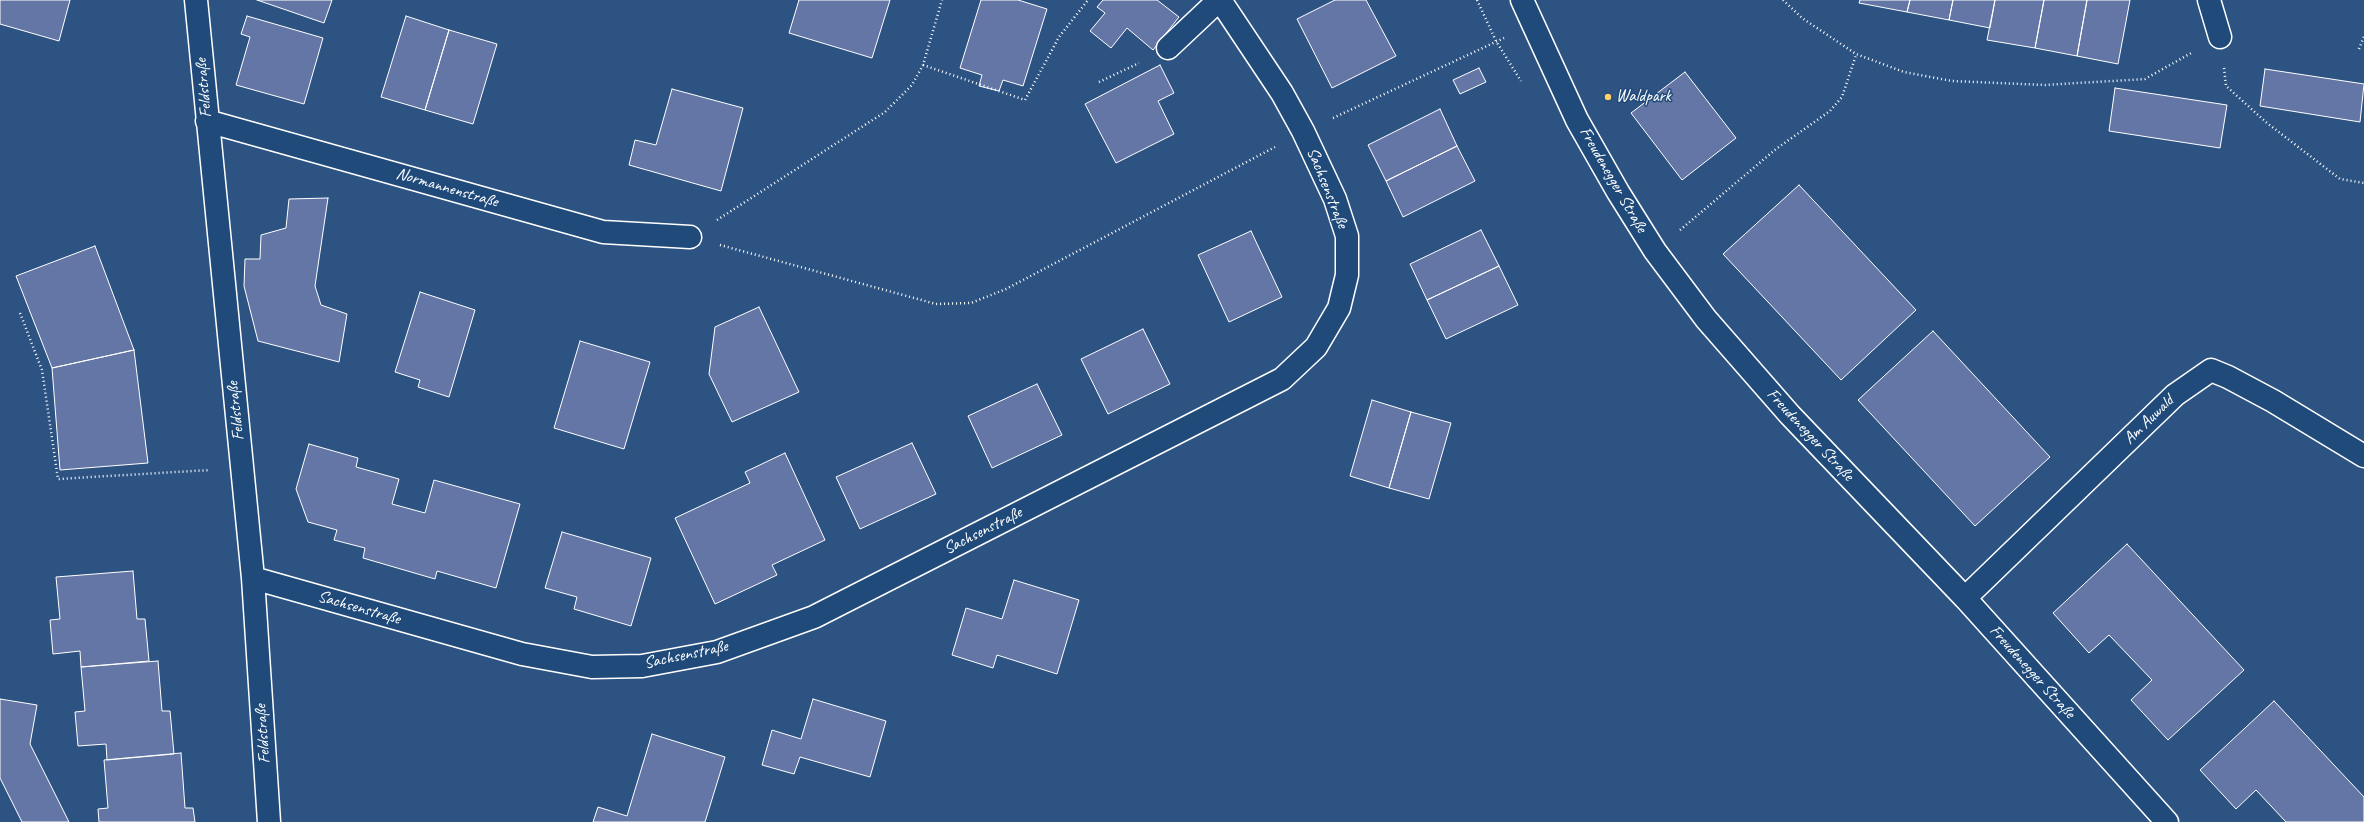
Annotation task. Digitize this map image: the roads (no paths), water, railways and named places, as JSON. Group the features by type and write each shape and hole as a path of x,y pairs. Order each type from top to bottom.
{"street":[{"name":"Feldstraße","path":"196,0 253,578 269,822"},
{"path":"1168,48 1219,0"},
{"name":"Sachsenstraße","path":"253,578 522,654 592,666 642,666 717,652 814,617 1282,379 1316,347 1339,308 1347,275 1347,236 1335,199 1303,132 1274,81 1219,0"},
{"name":"Freudenegger Straße","path":"1522,0 1577,120 1655,251 1706,319 1790,415 1965,598 2167,822"},
{"path":"2209,0 2220,37"},
{"name":"Normannenstraße","path":"207,121 603,232 690,237"},
{"name":"Am Auwald","path":"1965,598 2175,395 2211,370 2228,376 2273,401 2364,456"}],"place":[{"name":"Waldpark","path":"1608,97"}]}
